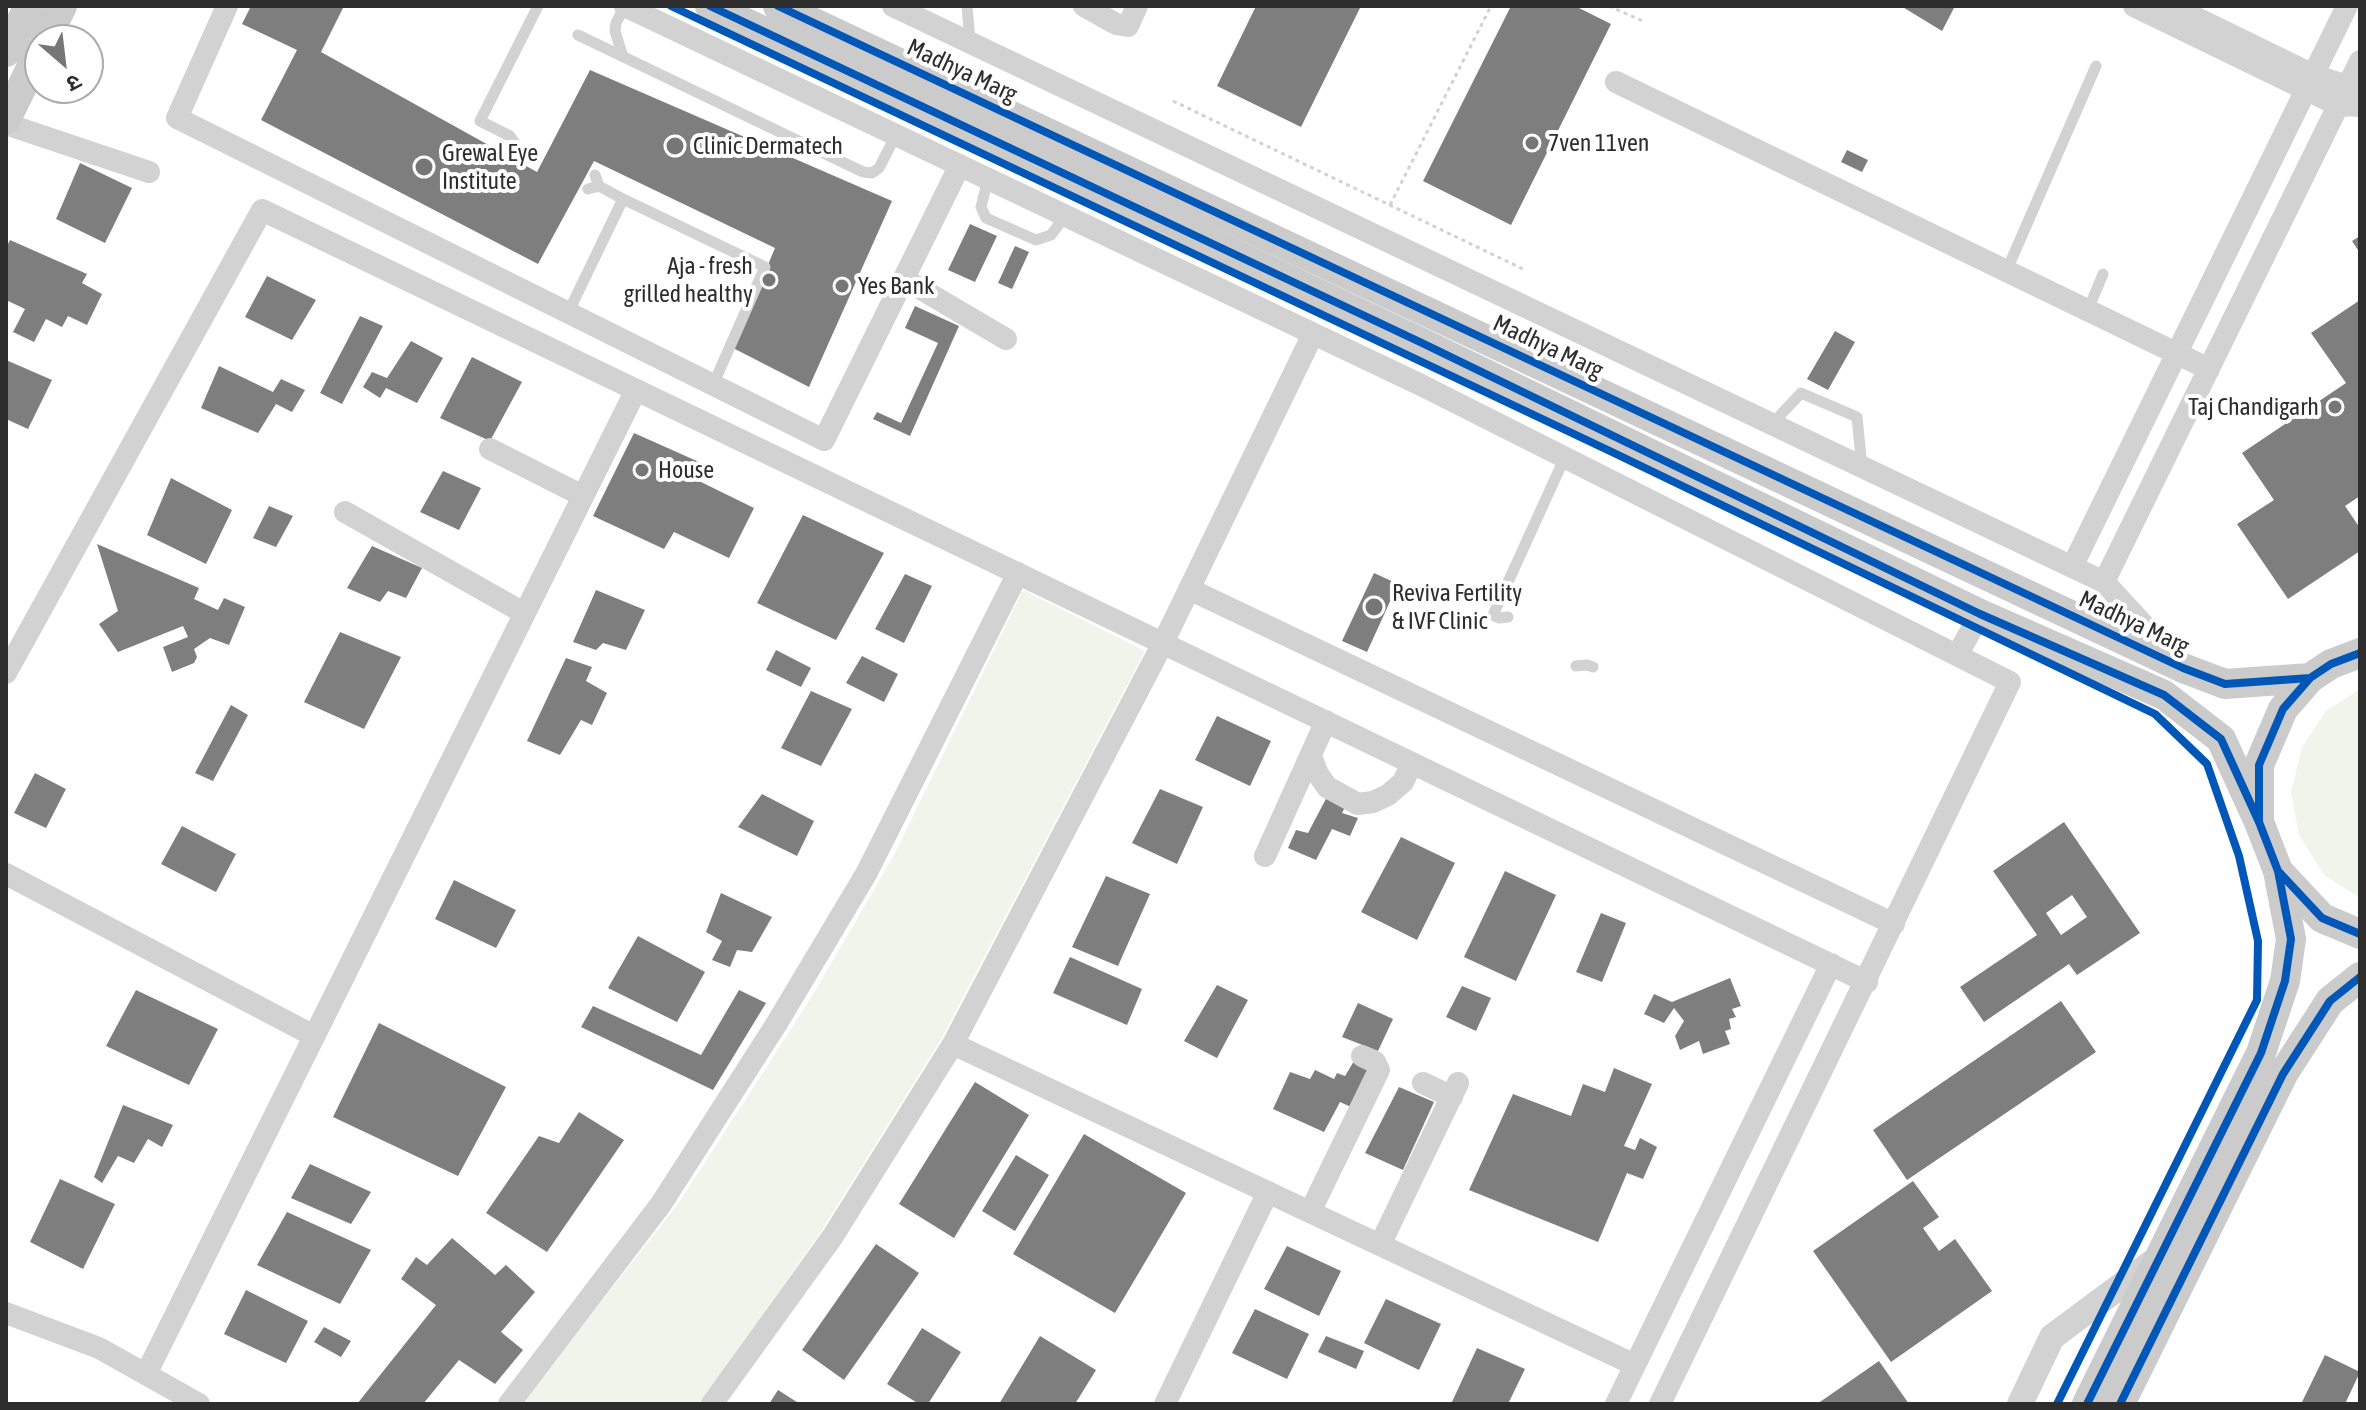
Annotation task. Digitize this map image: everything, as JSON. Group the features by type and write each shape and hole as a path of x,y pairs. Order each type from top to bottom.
{"main road":[{"path":"6,52 29,6"},
{"path":"53,24 62,6"},
{"name":"Madhya Marg","path":"710,6 1422,343 1980,614 2164,695 2221,739 2278,871"},
{"name":"Madhya Marg","path":"778,6 2183,668 2225,684 2310,678"},
{"path":"6,121 24,83"},
{"path":"2259,822 2259,765 2283,709 2310,678 2331,664 2360,653"},
{"path":"2278,871 2322,918 2360,934"},
{"path":"2087,1404 2261,1053 2285,981 2291,939 2278,871"},
{"path":"2120,1404 2283,1074 2330,1001 2360,977"}],"street":[{"path":"227,6 177,118 824,440 960,165"},
{"path":"625,6 1313,334 1565,457 2010,682 1660,1404"},
{"path":"893,6 2104,582 2183,668"},
{"path":"1084,6 1116,24 1128,26 1137,6"},
{"path":"2134,6 2351,98"},
{"path":"2172,6 2310,82"},
{"path":"2072,567 2347,6"},
{"path":"2104,582 2209,369 2351,98 2360,61"},
{"path":"1616,82 2209,369"},
{"path":"6,121 149,172"},
{"path":"6,673 262,210 1867,982"},
{"path":"904,279 1006,339"},
{"path":"712,1404 833,1236 953,1044 1163,643 1313,334"},
{"path":"146,1374 636,390"},
{"path":"490,449 583,496"},
{"path":"345,512 524,613"},
{"path":"509,1404 661,1204 777,1023 866,874 1018,573"},
{"path":"1189,589 1894,924"},
{"path":"1958,654 1980,614"},
{"path":"1265,856 1326,721"},
{"path":"1311,756 1327,787 1358,804 1388,795 1403,782 1412,763"},
{"path":"6,874 314,1036"},
{"path":"1616,1404 1831,964"},
{"path":"953,1044 1635,1365"},
{"path":"1310,1212 1379,1070 1375,1062 1362,1056"},
{"path":"1380,1245 1455,1090 1423,1083"},
{"path":"1165,1404 1268,1192"},
{"path":"2020,1404 2052,1337 2161,1256"},
{"path":"6,1313 99,1348 199,1404"}],"lane":[{"path":"524,133 513,141 480,121 538,6"},
{"path":"623,57 615,31 625,6"},
{"path":"967,6 970,42"},
{"path":"578,35 863,172 872,173 879,168 896,135"},
{"path":"2006,272 2096,66"},
{"path":"988,179 981,207 986,218 1036,240 1051,235 1065,216"},
{"path":"594,183 765,267 713,385"},
{"path":"568,313 623,199"},
{"path":"2088,310 2103,274"},
{"path":"1772,424 1801,393 1857,417 1862,467"},
{"path":"1503,620 1493,615 1565,457"}],"path":[{"path":"1390,205 1491,6"},
{"path":"1609,6 1645,22"},
{"path":"1173,101 1523,269"}],"shaded area":[{"path":"1023,590 1145,651 940,1041 820,1233 699,1404 521,1404 678,1204 811,998 893,857"},
{"path":"2360,689 2360,898 2324,875 2299,835 2291,793 2302,747 2326,711"}],"building":[{"path":"251,6 344,6 321,52 537,172 590,70 892,201 809,387 733,348 775,248 594,161 538,264 261,120 297,50 242,24"},
{"path":"1256,6 1361,6 1301,127 1217,86"},
{"path":"1511,6 1575,6 1611,24 1511,225 1423,181"},
{"path":"1901,6 1955,6 1942,31"},
{"path":"1847,150 1868,160 1862,172 1841,162"},
{"path":"80,163 132,188 105,243 56,219"},
{"path":"970,224 997,236 975,282 948,270"},
{"path":"2360,236 2360,253 2352,241"},
{"path":"10,240 87,274 82,283 102,294 87,325 68,316 62,327 46,319 34,342 13,332 25,309 6,300 6,248"},
{"path":"1015,246 1029,252 1012,289 998,283"},
{"path":"267,276 316,300 292,340 245,317"},
{"path":"2360,300 2360,496 2345,506 2360,528 2360,551 2288,599 2237,524 2274,500 2242,453 2346,383 2311,333"},
{"path":"915,306 959,326 910,436 873,419 877,412 901,423 938,343 905,328"},
{"path":"360,316 383,326 342,404 320,393"},
{"path":"1835,331 1855,342 1828,390 1807,379"},
{"path":"411,341 443,358 417,403 386,388 380,398 363,387 372,372 387,378"},
{"path":"472,357 522,382 490,441 440,418"},
{"path":"6,360 52,380 28,429 6,419"},
{"path":"219,366 273,392 281,379 305,390 292,412 276,404 258,433 201,408"},
{"path":"634,433 708,466 701,482 754,508 729,558 674,532 664,549 593,516"},
{"path":"443,471 481,488 459,530 420,512"},
{"path":"171,478 232,510 206,564 147,535"},
{"path":"269,506 293,516 276,547 253,538"},
{"path":"803,515 884,553 836,640 757,603"},
{"path":"97,544 199,588 194,599 218,610 224,598 245,607 229,645 210,638 194,649 197,657 194,663 172,672 163,647 188,637 183,626 118,652 99,624 118,611"},
{"path":"372,546 422,568 406,598 388,591 380,602 347,588"},
{"path":"1374,573 1398,584 1367,652 1342,641"},
{"path":"905,574 932,586 904,643 875,629"},
{"path":"596,590 645,610 626,650 603,643 596,650 573,642"},
{"path":"340,632 401,657 364,729 304,702"},
{"path":"776,650 811,668 801,687 766,670"},
{"path":"862,656 898,674 884,702 846,683"},
{"path":"566,658 592,667 586,681 607,693 592,725 581,720 560,755 527,741"},
{"path":"811,691 852,709 821,766 781,748"},
{"path":"231,705 248,715 213,781 195,773"},
{"path":"1217,716 1271,741 1250,786 1195,760"},
{"path":"35,773 66,789 46,828 14,813"},
{"path":"1160,789 1203,807 1177,864 1132,843"},
{"path":"1329,793 1348,801 1342,813 1358,818 1350,836 1332,829 1316,860 1288,848 1296,830 1308,833"},
{"path":"762,794 814,821 797,856 738,827"},
{"path":"2064,822 2140,933 2077,975 2069,964 1984,1022 1960,987 2037,935 1993,871","holes":["2072,895 2087,917 2061,935 2046,913"]},
{"path":"182,826 236,854 216,892 161,864"},
{"path":"1401,837 1455,863 1417,940 1361,912"},
{"path":"1505,871 1556,895 1516,981 1464,957"},
{"path":"1106,876 1150,894 1118,966 1072,947"},
{"path":"454,880 516,910 496,948 435,919"},
{"path":"721,893 772,917 752,952 737,950 730,967 712,960 722,941 706,932"},
{"path":"1601,913 1626,923 1602,982 1576,972"},
{"path":"638,936 705,972 677,1022 608,988"},
{"path":"1070,957 1142,989 1127,1025 1053,993"},
{"path":"1730,978 1741,1006 1732,1009 1736,1017 1729,1019 1731,1029 1725,1031 1730,1044 1703,1054 1699,1041 1680,1050 1675,1036 1684,1021 1674,1008 1664,1023 1644,1014 1654,994 1672,1002"},
{"path":"1217,985 1248,1000 1217,1058 1184,1041"},
{"path":"1462,986 1491,998 1476,1031 1446,1017"},
{"path":"136,990 218,1029 189,1085 106,1046"},
{"path":"739,990 766,1003 713,1090 581,1027 593,1006 701,1055"},
{"path":"2061,1001 2096,1052 1907,1180 1873,1130"},
{"path":"1358,1003 1393,1019 1378,1051 1342,1037"},
{"path":"379,1023 506,1087 458,1176 333,1117"},
{"path":"1354,1061 1369,1068 1351,1107 1340,1102 1324,1132 1273,1109 1290,1072 1310,1079 1315,1070 1334,1079 1337,1073 1345,1076"},
{"path":"1614,1068 1652,1084 1624,1146 1635,1150 1640,1138 1657,1147 1643,1179 1627,1173 1598,1242 1469,1190 1513,1094 1571,1116 1583,1084 1605,1092"},
{"path":"975,1082 1029,1115 954,1238 899,1204"},
{"path":"1399,1087 1434,1102 1403,1170 1365,1153"},
{"path":"123,1105 173,1125 162,1147 148,1139 134,1163 118,1156 102,1183 94,1177"},
{"path":"579,1112 624,1140 547,1252 486,1213 539,1136 559,1143"},
{"path":"1084,1134 1186,1193 1115,1313 1013,1254"},
{"path":"1016,1155 1049,1175 1015,1231 982,1211"},
{"path":"310,1164 371,1192 351,1224 291,1198"},
{"path":"60,1179 115,1204 83,1269 30,1242"},
{"path":"1913,1181 1939,1217 1923,1228 1939,1251 1955,1239 1992,1291 1891,1362 1813,1251"},
{"path":"287,1212 371,1250 340,1304 257,1265"},
{"path":"452,1238 495,1275 506,1265 535,1292 501,1332 523,1350 495,1384 459,1360 423,1404 357,1404 436,1305 401,1279 416,1257 427,1265"},
{"path":"876,1244 919,1273 844,1380 802,1350"},
{"path":"1287,1246 1341,1271 1319,1316 1264,1289"},
{"path":"246,1290 308,1321 286,1363 224,1334"},
{"path":"1386,1299 1441,1324 1419,1370 1364,1343"},
{"path":"1255,1309 1309,1334 1287,1379 1232,1353"},
{"path":"324,1327 351,1341 341,1357 314,1342"},
{"path":"922,1328 961,1352 928,1404 919,1404 887,1384"},
{"path":"1040,1336 1096,1370 1075,1404 999,1404"},
{"path":"1326,1336 1364,1351 1356,1369 1318,1352"},
{"path":"1477,1348 1525,1369 1508,1404 1451,1404"},
{"path":"2325,1355 2360,1372 2345,1404 2301,1404"},
{"path":"1879,1361 1909,1404 1817,1404"},
{"path":"778,1390 800,1404 769,1404"}],"cycle path":[{"path":"671,6 1614,453 2155,714 2207,764 2239,856 2258,941 2257,1000 2057,1404"},
{"path":"710,6 1422,343 1980,614 2164,695 2221,739 2259,822"},
{"path":"778,6 2183,668 2225,684 2310,678"},
{"path":"2360,653 2331,664 2310,678 2283,709 2259,765 2259,822 2278,871 2322,918 2360,934"},
{"path":"2087,1404 2261,1053 2285,981 2291,939 2278,871"},
{"path":"2120,1404 2283,1074 2330,1001 2360,977"}],"place":[{"name":"7ven 11ven","path":"1532,143"},
{"name":"Clinic Dermatech","path":"675,146"},
{"name":"Grewal Eye Institute","path":"424,167"},
{"name":"Aja - fresh grilled healthy","path":"769,280"},
{"name":"Yes Bank","path":"842,286"},
{"name":"Taj Chandigarh","path":"2335,407"},
{"name":"House","path":"642,470"},
{"name":"Reviva Fertility & IVF Clinic","path":"1374,607"}]}
